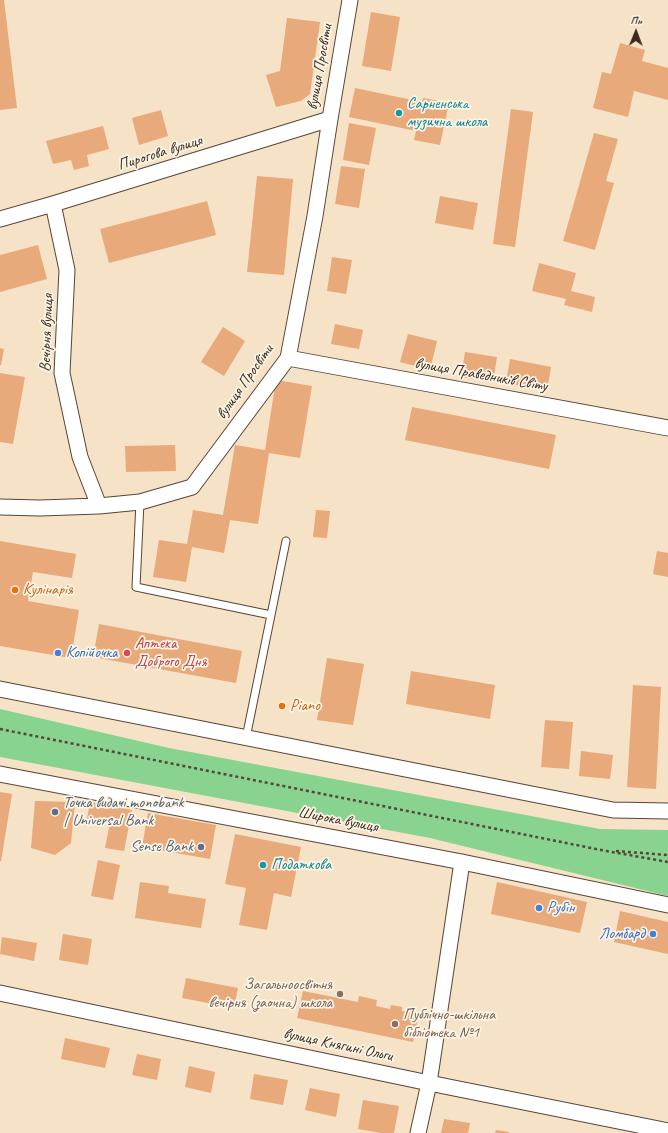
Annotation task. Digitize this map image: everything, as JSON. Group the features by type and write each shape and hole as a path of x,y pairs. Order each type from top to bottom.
{"street":[{"name":"вулиця Просвіти","path":"0,507 40,508 99,506 140,502 192,487 288,358 315,216 350,0"},
{"name":"Пирогова вулиця","path":"0,219 330,119"},
{"name":"Вечірня вулиця","path":"53,204 67,270 62,373 80,457 99,506"},
{"name":"вулиця Праведників Світу","path":"288,358 668,428"},
{"path":"0,689 613,810 668,811"},
{"name":"Широка вулиця","path":"0,774 462,862 668,905"},
{"path":"418,1133 429,1083 462,862"},
{"name":"вулиця Княгині Ольги","path":"0,993 429,1083 668,1131"}],"lane":[{"path":"140,502 136,587 270,615"},
{"path":"246,738 286,541"}],"path":[{"path":"0,729 601,850 668,862"},
{"path":"601,850 668,855"}],"green space":[{"path":"0,709 169,748 600,829 668,830 668,896 430,838 0,757"}],"building":[{"path":"0,0 4,0 17,108 0,110"},
{"path":"371,12 400,17 391,71 362,66"},
{"path":"287,18 320,22 310,94 301,101 276,107 266,75 280,71"},
{"path":"620,43 645,50 642,61 668,68 668,100 634,91 628,117 593,108 602,72 611,74"},
{"name":"Сарненська музична школа","path":"355,88 422,102 423,98 449,103 440,145 414,140 416,131 349,117"},
{"path":"511,109 533,112 515,247 493,244"},
{"path":"161,110 168,136 139,145 132,118"},
{"path":"349,123 376,128 369,165 343,160"},
{"path":"103,126 109,149 87,155 89,166 74,170 71,160 53,164 46,141"},
{"path":"594,133 618,139 606,181 614,183 595,250 563,241"},
{"path":"341,166 365,169 359,208 335,204"},
{"path":"257,176 293,179 284,275 247,272"},
{"path":"440,196 478,203 473,230 435,223"},
{"path":"207,201 216,235 109,263 100,229"},
{"path":"38,245 47,279 0,292 0,255"},
{"path":"332,257 352,260 346,294 327,291"},
{"path":"539,263 576,273 571,291 595,297 592,312 564,305 566,299 532,291"},
{"path":"335,324 363,330 359,349 331,344"},
{"path":"223,327 245,341 224,376 201,362"},
{"path":"408,334 437,341 430,370 400,362"},
{"path":"0,348 4,349 1,365 0,365"},
{"path":"465,352 497,357 493,382 461,377"},
{"path":"510,359 551,367 547,391 506,383"},
{"path":"0,373 25,377 13,444 0,442"},
{"path":"276,380 312,386 300,458 269,453 258,524 230,520 224,553 192,547 186,582 153,577 159,540 187,544 193,510 223,515 235,445 265,450"},
{"path":"412,407 556,435 549,469 405,440"},
{"path":"175,445 176,471 126,472 125,446"},
{"path":"316,510 330,511 327,538 313,537"},
{"name":"Кулінарія","path":"0,541 76,554 72,578 33,572 28,601 79,610 71,658 0,646"},
{"path":"657,551 668,553 668,577 653,574"},
{"path":"99,624 242,651 236,683 93,657"},
{"path":"327,658 364,664 353,725 317,720"},
{"path":"411,671 495,685 490,719 406,704"},
{"path":"633,685 661,687 656,789 627,787"},
{"path":"545,720 573,722 569,769 541,767"},
{"path":"581,751 613,755 610,779 579,776"},
{"path":"0,792 12,794 1,861 0,861"},
{"path":"35,801 75,802 71,843 55,855 31,848"},
{"path":"90,802 132,810 124,851 105,848 110,823 87,819"},
{"path":"148,813 216,825 210,859 142,847"},
{"name":"Податкова","path":"235,834 301,847 291,897 274,893 267,930 239,925 246,888 225,884"},
{"path":"98,860 120,865 113,900 91,896"},
{"path":"140,882 169,886 168,893 206,899 201,928 135,918"},
{"name":"Рубін","path":"497,882 587,902 580,933 491,914"},
{"path":"620,911 668,922 668,954 614,942"},
{"path":"63,934 92,939 88,965 59,960"},
{"path":"2,937 37,943 34,961 0,954"},
{"path":"186,978 238,988 234,1008 182,998"},
{"path":"303,991 358,1002 359,996 377,1000 376,1006 390,1009 391,1005 402,1007 402,1011 419,1014 413,1042 297,1018"},
{"path":"65,1038 110,1048 105,1068 61,1059"},
{"path":"137,1054 161,1059 157,1080 132,1075"},
{"path":"189,1066 215,1072 211,1093 185,1087"},
{"path":"254,1074 288,1080 283,1105 250,1099"},
{"path":"310,1088 340,1094 336,1117 305,1110"},
{"path":"363,1100 399,1106 394,1133 381,1133 358,1129"},
{"path":"444,1119 470,1123 468,1133 441,1133"},
{"path":"496,1130 509,1132 509,1133 495,1133"}],"place":[{"name":"Сарненська музична школа","path":"399,113"},
{"name":"Кулінарія","path":"15,590"},
{"name":"Копійочка","path":"58,653"},
{"name":"Аптека Доброго Дня","path":"127,653"},
{"name":"Piano","path":"282,706"},
{"name":"Точка видачі monobank | Universal Bank","path":"55,812"},
{"name":"Sense Bank","path":"201,847"},
{"name":"Податкова","path":"263,865"},
{"name":"Рубін","path":"539,908"},
{"name":"Ломбард","path":"653,934"},
{"name":"Загальноосвітня вечірня (заочна) школа","path":"340,994"},
{"name":"Публічно-шкільна бібліотека №1","path":"395,1024"}]}
